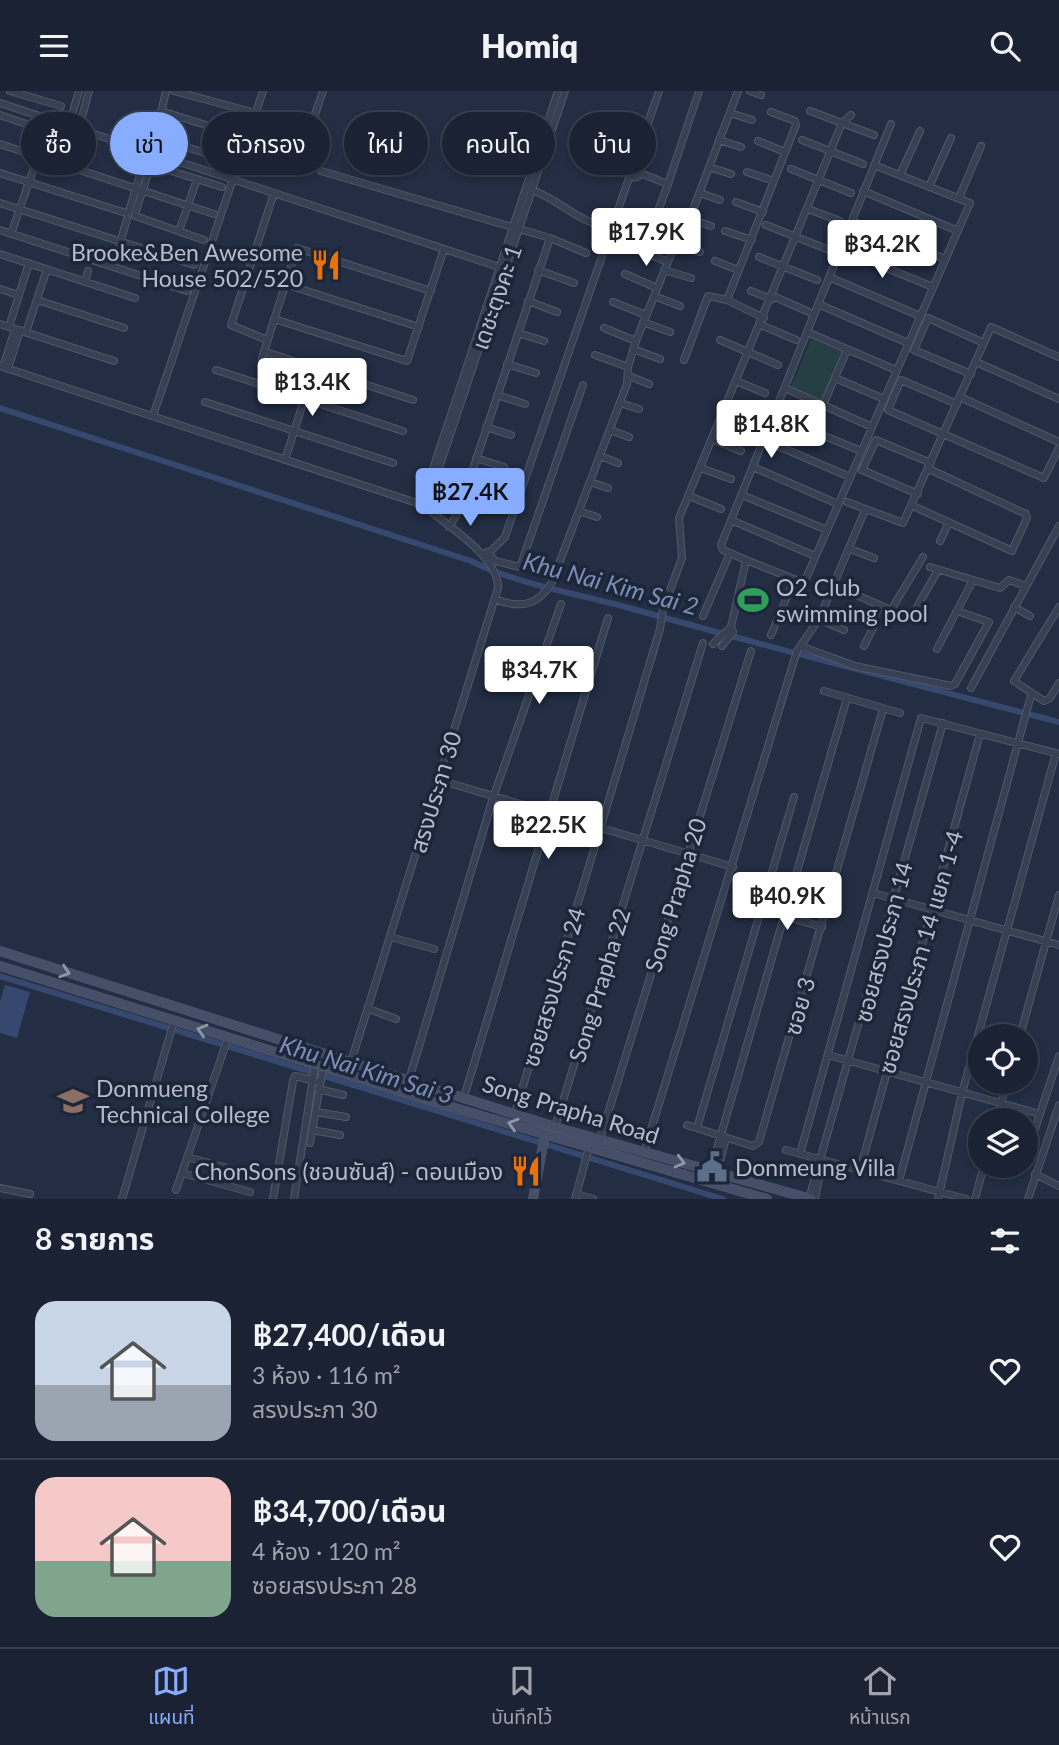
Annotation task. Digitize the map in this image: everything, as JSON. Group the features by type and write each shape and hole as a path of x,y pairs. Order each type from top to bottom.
{"main road":[{"name":"Song Prapha Road","path":"0,951 555,1127 812,1199"},
{"name":"Song Prapha Road","path":"0,966 173,1027 228,1038 317,1076 587,1154 711,1182 767,1199"},
{"path":"533,1199 544,1141"}],"street":[{"path":"10,91 61,106"},
{"path":"38,99 41,91"},
{"path":"73,112 79,91"},
{"path":"83,112 89,91"},
{"path":"166,91 156,128 161,139 202,152"},
{"path":"174,91 252,111 263,91"},
{"path":"316,112 323,91"},
{"name":"เดชะตุงคะ 1","path":"424,504 558,91"},
{"name":"เดชะตุงคะ 1","path":"515,228 532,190 565,91"},
{"path":"652,112 659,91"},
{"path":"658,211 699,91"},
{"path":"495,599 524,605 534,603 544,595 552,582 620,403 629,376 628,367 633,349 643,322 664,270 690,219 738,91"},
{"path":"750,91 761,95"},
{"path":"0,103 28,112"},
{"path":"161,111 202,124"},
{"path":"810,111 874,135"},
{"path":"727,300 796,123 771,112"},
{"path":"730,113 752,120"},
{"path":"842,123 852,114"},
{"path":"0,115 21,123"},
{"name":"ซอยสรงประภา 24","path":"515,1113 601,829 663,609 681,561 679,519 842,123"},
{"path":"874,165 970,203 804,583 730,553 721,545 785,389 863,191 891,124"},
{"path":"900,175 920,131"},
{"path":"929,187 951,138"},
{"path":"719,140 741,147"},
{"path":"802,140 863,164"},
{"path":"758,141 785,152"},
{"path":"0,144 21,151"},
{"path":"959,198 981,146"},
{"path":"188,164 502,268"},
{"path":"709,167 731,174"},
{"path":"791,169 851,193"},
{"path":"747,172 774,181"},
{"path":"0,173 204,240"},
{"path":"330,174 550,238 586,253"},
{"path":"11,234 29,175"},
{"path":"94,175 214,213"},
{"path":"113,267 144,175"},
{"path":"184,175 222,187"},
{"path":"583,385 520,567 495,561 486,554 505,537 630,175 638,175"},
{"path":"645,175 668,184"},
{"path":"179,231 197,179"},
{"path":"153,416 233,179"},
{"path":"532,190 559,201 572,214 593,223"},
{"path":"863,191 958,231"},
{"path":"699,193 720,201"},
{"path":"267,339 235,329 231,325 274,194"},
{"path":"736,202 762,212"},
{"path":"0,203 194,265"},
{"path":"808,209 840,221"},
{"path":"690,219 711,226"},
{"path":"642,221 683,236"},
{"path":"852,221 945,259"},
{"path":"766,225 829,250"},
{"path":"0,230 187,291"},
{"path":"724,231 752,240"},
{"path":"672,233 669,242 700,252"},
{"path":"449,527 456,517 550,238"},
{"path":"262,358 299,248 431,291"},
{"path":"633,248 668,262"},
{"path":"274,319 404,361 409,359 444,249"},
{"path":"840,249 933,287"},
{"path":"0,254 135,298"},
{"path":"759,257 817,280"},
{"path":"715,261 738,270"},
{"path":"18,330 19,295 29,263"},
{"path":"47,269 37,300 18,330 3,367 424,504"},
{"path":"538,270 574,283"},
{"path":"664,270 691,278"},
{"path":"85,282 88,271"},
{"path":"625,274 657,288"},
{"path":"829,277 920,316"},
{"path":"285,284 419,327"},
{"path":"0,289 19,295"},
{"path":"751,291 809,311"},
{"path":"654,296 680,306"},
{"path":"684,360 708,296 727,300 796,339"},
{"path":"37,300 124,328"},
{"path":"528,302 557,312"},
{"path":"613,302 646,315"},
{"path":"818,304 908,343"},
{"path":"971,374 914,350 928,318 984,343"},
{"path":"643,322 670,332"},
{"path":"0,324 114,361"},
{"path":"847,502 901,524 918,494 993,327 1059,357"},
{"path":"604,328 636,341"},
{"path":"807,332 896,370"},
{"path":"518,333 544,341"},
{"path":"720,340 778,365"},
{"path":"633,349 660,359"},
{"path":"823,405 847,350"},
{"path":"269,353 413,400"},
{"path":"595,355 628,367"},
{"path":"976,362 1059,399"},
{"path":"507,364 536,373"},
{"path":"285,460 314,368"},
{"path":"216,370 403,431"},
{"path":"629,376 649,384"},
{"path":"835,378 884,399"},
{"path":"1059,442 959,400 901,380 888,410 1044,478 1059,448"},
{"path":"736,381 765,393"},
{"path":"785,389 872,426"},
{"path":"497,395 525,404"},
{"path":"205,402 393,463"},
{"path":"620,403 639,409"},
{"path":"724,410 755,422"},
{"path":"774,415 861,451"},
{"path":"486,427 512,435"},
{"path":"610,430 629,437"},
{"path":"712,439 741,451"},
{"path":"764,440 850,477"},
{"path":"912,506 1012,551 1028,516 876,440 862,470 918,494"},
{"path":"600,456 618,463"},
{"path":"476,458 504,467"},
{"path":"753,467 838,504"},
{"path":"701,468 731,479"},
{"path":"590,482 608,488"},
{"path":"466,488 492,498"},
{"path":"742,495 827,530"},
{"path":"688,496 721,509"},
{"name":"สรงประภา 30","path":"351,1062 495,599 498,578 486,554 449,527 424,504"},
{"path":"644,1153 797,652 819,619 865,510"},
{"path":"579,511 597,517"},
{"path":"731,520 815,556"},
{"path":"940,541 949,522"},
{"path":"971,688 1059,526"},
{"path":"1052,537 1059,541"},
{"path":"849,549 874,558"},
{"path":"703,616 730,553"},
{"path":"891,610 923,557"},
{"path":"723,645 746,560"},
{"path":"930,567 1001,588 1009,580 1026,586"},
{"path":"912,616 938,569"},
{"path":"771,635 794,580"},
{"path":"937,649 973,580"},
{"path":"834,585 904,616"},
{"path":"409,1080 493,798 561,604"},
{"path":"864,646 875,625 874,618 880,605"},
{"path":"1014,607 1030,616"},
{"path":"1059,607 1014,678 1014,683 1031,695 1047,700 1059,683"},
{"path":"797,652 951,686 989,622 957,611"},
{"path":"464,1097 608,618"},
{"path":"819,619 844,630"},
{"path":"714,643 729,629"},
{"name":"Song Prapha 22","path":"555,1127 703,643"},
{"name":"Song Prapha 20","path":"600,1139 751,651"},
{"path":"824,691 900,713"},
{"path":"899,1181 1031,695"},
{"path":"711,1182 847,698"},
{"name":"ซอย 3","path":"723,1136 753,1146 759,1142 883,709"},
{"path":"800,1154 919,720 923,717 1058,753 962,1093 935,1199"},
{"name":"ซอยสรงประภา 14","path":"812,1199 943,723"},
{"name":"ซอยสรงประภา 14 แยก 1-4","path":"860,1170 980,734"},
{"path":"439,780 733,867"},
{"path":"697,1128 794,797"},
{"path":"873,893 1059,945"},
{"path":"1023,1024 1059,895"},
{"path":"761,909 822,927"},
{"path":"390,937 434,949"},
{"path":"369,1009 396,1019"},
{"path":"122,1199 173,1027"},
{"path":"176,1190 228,1038"},
{"path":"828,1055 1040,1114"},
{"path":"1038,1120 1059,1056"},
{"path":"273,1199 295,1076 317,1076 343,1095"},
{"path":"310,1143 316,1112 317,1076"},
{"path":"294,1199 317,1076"},
{"path":"1001,1108 1004,1094"},
{"path":"1038,1165 1059,1105"},
{"path":"316,1112 346,1117"},
{"path":"687,1125 723,1136"},
{"path":"312,1130 340,1135"},
{"path":"786,1150 965,1199"},
{"path":"587,1154 576,1197 593,1199"},
{"path":"187,1157 253,1175"},
{"path":"182,1173 250,1192"},
{"path":"1038,1176 1059,1186"},
{"path":"975,1199 981,1178"},
{"path":"1028,1199 1034,1178"},
{"path":"0,1188 19,1195 30,1193"}],"green space":[{"path":"811,339 843,352 822,401 791,387"}],"water":[{"path":"5,985 30,992 17,1038 0,1033 0,1001"}],"waterway":[{"name":"Khu Nai Kim Sai 2","path":"0,408 471,561 529,583 1059,722"},
{"name":"Khu Nai Kim Sai 3","path":"0,976 723,1199"}],"place":[{"name":"Brooke&Ben Awesome House 502/520","path":"326,265"},
{"name":"O2 Club swimming pool","path":"753,600"},
{"name":"Donmueng Technical College","path":"73,1101"},
{"name":"Donmeung Villa","path":"712,1167"},
{"name":"ChonSons (ชอนซันส์) - ดอนเมือง","path":"526,1171"}]}
